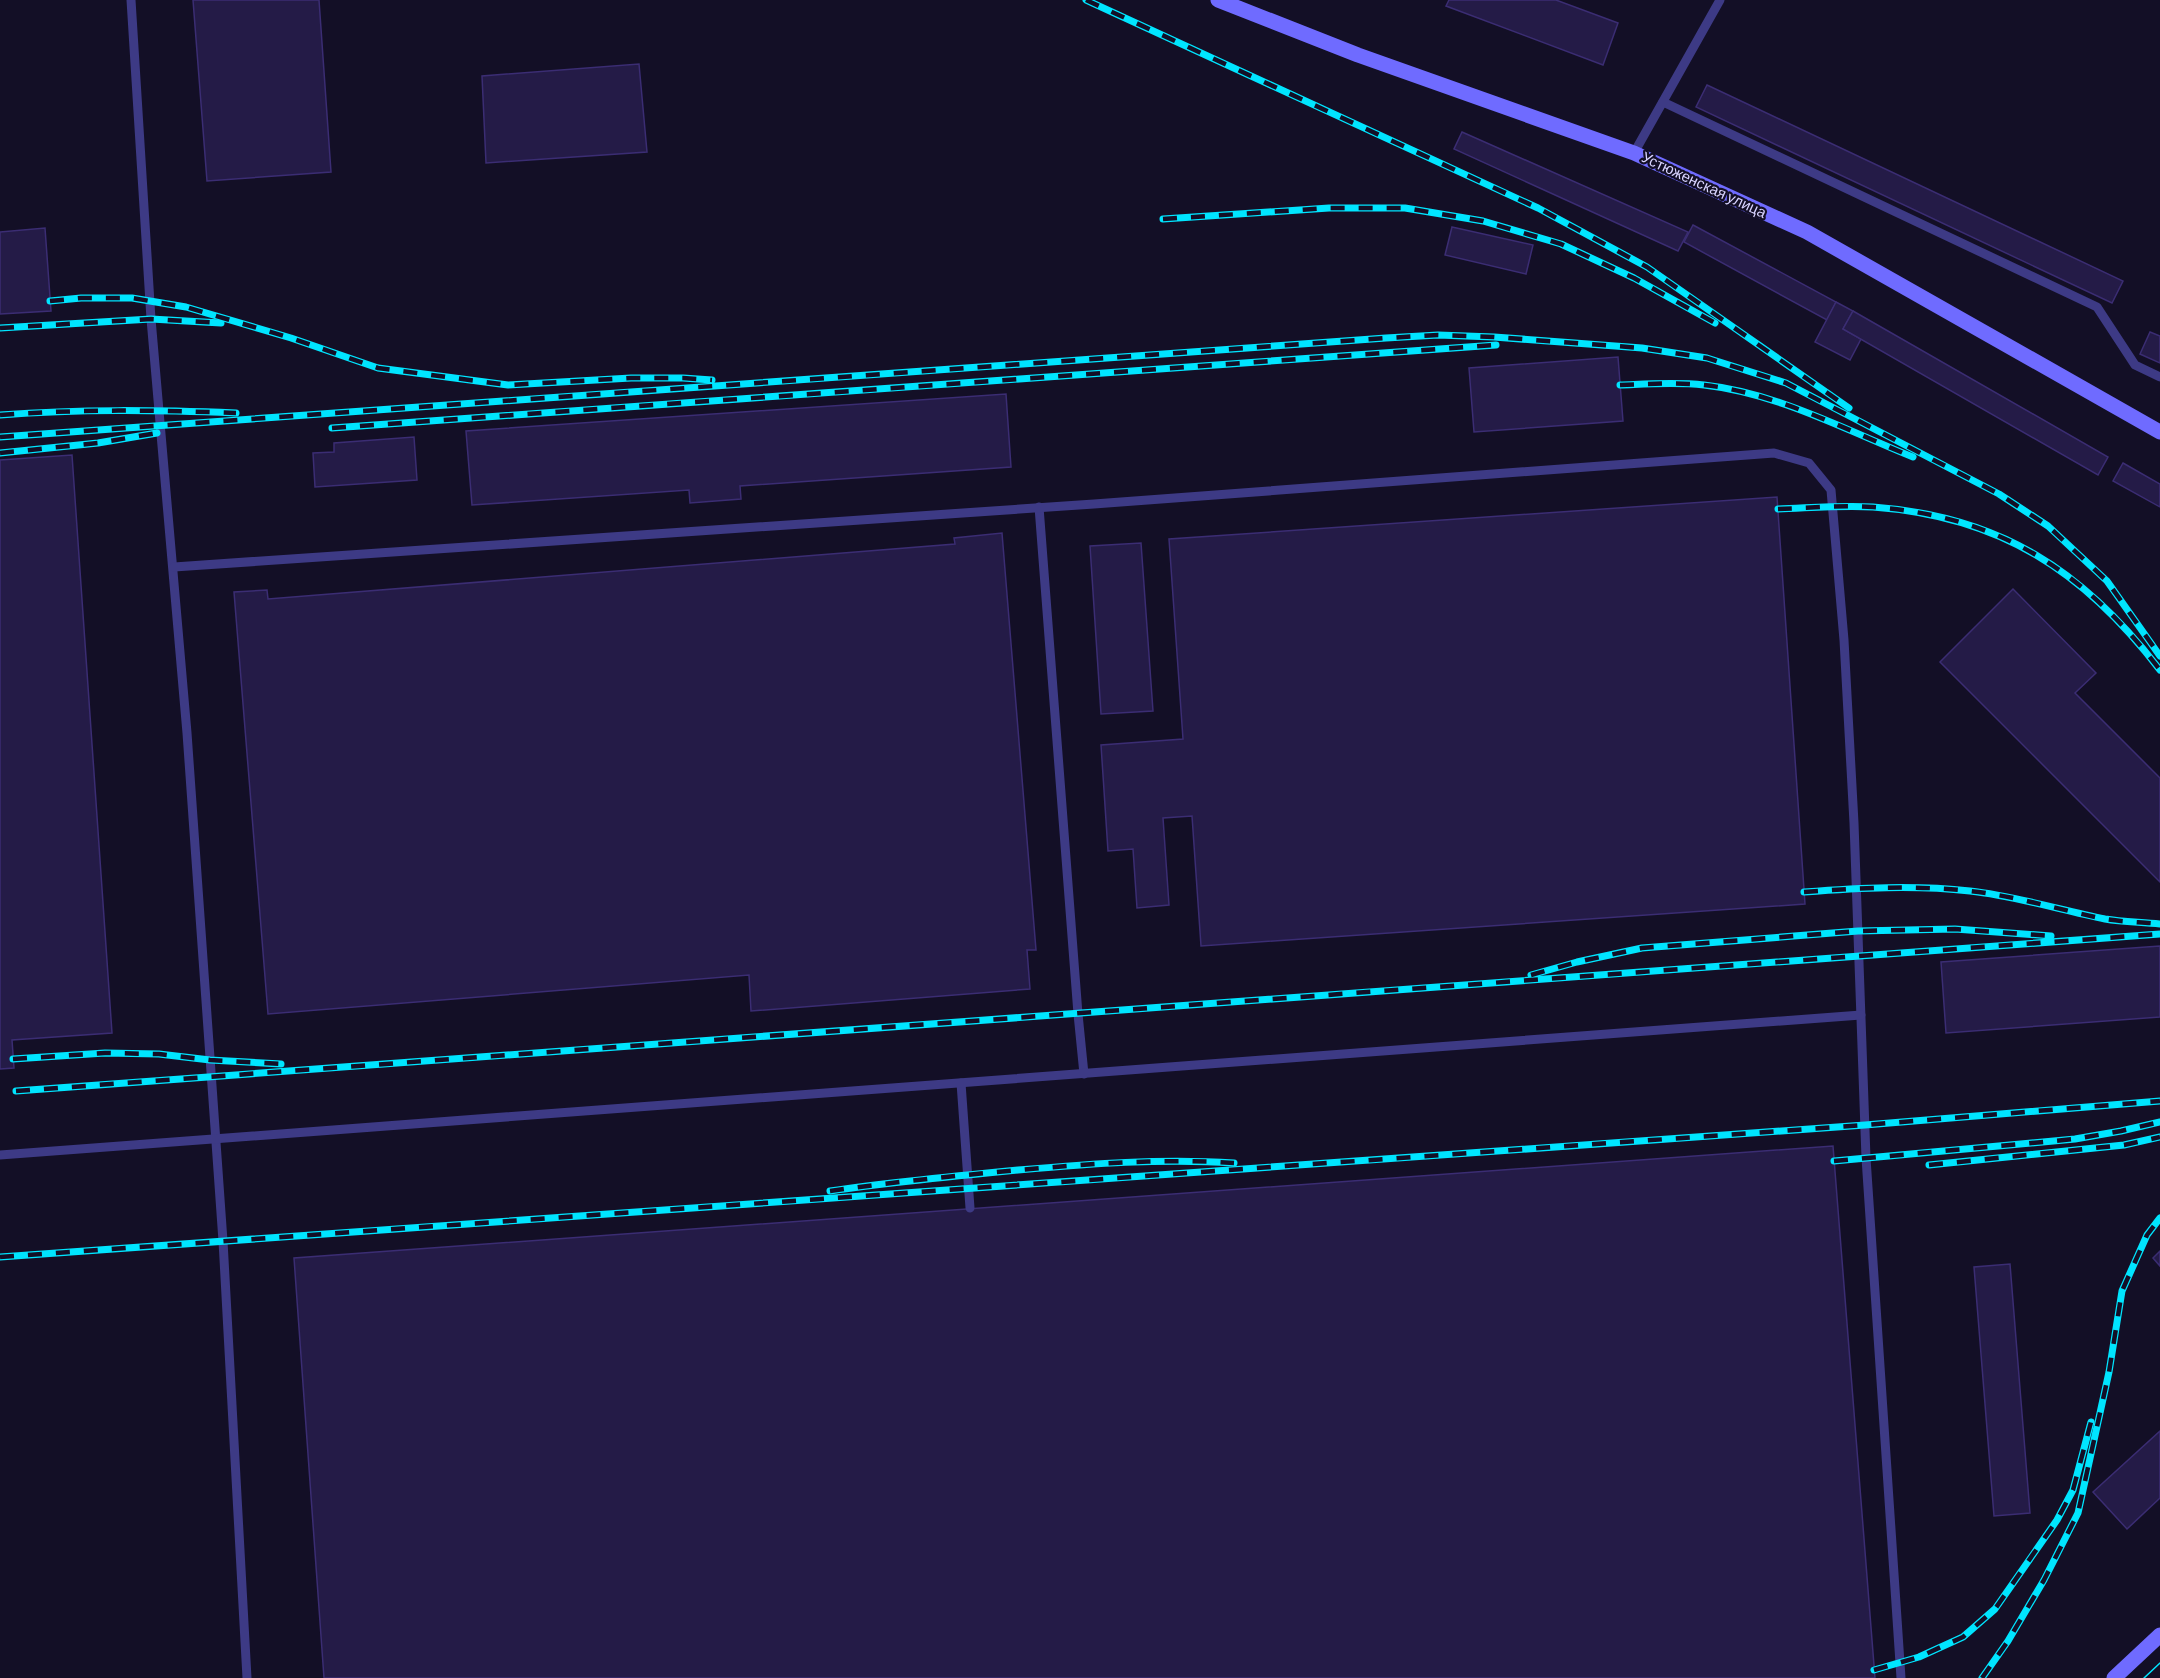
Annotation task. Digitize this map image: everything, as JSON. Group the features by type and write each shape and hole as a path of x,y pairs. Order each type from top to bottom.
{"main road":[{"name":"Устюженская улица","path":"1218,0 1358,55 1634,153 1807,232 2160,432"},
{"path":"2119,1677 2160,1635"}],"lane":[{"path":"131,0 151,320 174,567 216,1139 247,1678"},
{"path":"1634,153 1720,0"},
{"path":"1663,102 2097,307 2135,365 2160,377"},
{"path":"174,567 1774,453 1809,463 1831,490 1844,640 1854,823 1866,1158 1901,1678"},
{"path":"1039,507 1084,1074"},
{"path":"0,1155 1861,1015"},
{"path":"961,1083 970,1208"}],"building":[{"path":"193,0 319,0 331,172 207,181"},
{"path":"1449,0 1556,0 1618,23 1603,65 1446,6"},
{"path":"639,64 647,152 486,163 482,76"},
{"path":"1707,85 2123,281 2112,303 1696,107"},
{"path":"1462,132 1688,232 1678,251 1454,149"},
{"path":"1693,225 1836,302 1827,320 1684,242"},
{"path":"1452,227 1533,245 1526,274 1445,255"},
{"path":"45,228 51,311 0,314 0,232"},
{"path":"1836,302 1853,311 1843,329 1861,339 1850,360 1815,342"},
{"path":"1853,311 2108,457 2098,475 1843,329"},
{"path":"2150,332 2160,336 2160,363 2140,354"},
{"path":"1618,357 1623,421 1474,432 1469,368"},
{"path":"1006,394 1011,467 740,486 741,499 690,503 689,490 472,505 466,431"},
{"path":"414,437 417,480 315,487 313,453 334,452 334,443"},
{"path":"72,455 112,1033 12,1040 14,1068 0,1069 0,460"},
{"path":"2123,463 2160,484 2160,507 2113,481"},
{"path":"1777,497 1805,904 1201,946 1192,816 1163,818 1169,905 1137,908 1133,849 1108,851 1101,745 1183,739 1169,539"},
{"path":"1002,533 1036,950 1027,950 1030,989 751,1011 749,975 268,1014 234,592 267,590 268,599 955,544 954,538"},
{"path":"1141,543 1153,711 1101,714 1090,546"},
{"path":"2013,589 2096,673 2075,693 2160,778 2160,882 1940,662"},
{"path":"2160,946 2160,1017 1946,1033 1941,962"},
{"path":"1833,1146 1875,1678 324,1678 294,1258"},
{"path":"2160,1251 2160,1266 2153,1258"},
{"path":"2010,1264 2030,1513 1994,1516 1974,1267"},
{"path":"2160,1431 2160,1498 2127,1529 2093,1492"}],"tram line":[{"path":"2144,1678 2160,1663"}],"railway":[{"path":"1086,0 1538,208 1647,267 1849,408"},
{"path":"1163,219 1329,208 1405,208 1483,221 1561,244 1634,278 1715,323"},
{"path":"50,301 81,298 132,298 186,307 291,338 378,368 508,385 631,378 712,380"},
{"path":"0,328 151,319 221,323"},
{"path":"0,437 1438,335 1642,348 1707,358 1786,383 1999,494 2048,526 2107,581 2160,656"},
{"path":"332,428 1496,345"},
{"path":"1620,385 1694,384 1731,389 1785,404 1913,457"},
{"path":"0,415 118,411 236,413"},
{"path":"0,453 98,443 157,433"},
{"path":"1778,509 1873,507 1919,513 1961,522 2000,536 2036,555 2069,577 2101,604 2160,670"},
{"path":"1804,892 1866,888 1949,889 1987,893 2105,919 2160,924"},
{"path":"1531,975 1642,948 1858,931 1955,929 2051,936"},
{"path":"16,1091 2160,934"},
{"path":"13,1059 105,1053 159,1054 210,1060 281,1064"},
{"path":"0,1257 1865,1125 2160,1101"},
{"path":"1834,1161 2075,1139 2160,1122"},
{"path":"1929,1165 2124,1145 2160,1137"},
{"path":"830,1191 924,1179 1126,1162 1234,1163"},
{"path":"1982,1678 2008,1641 2044,1580 2078,1513 2109,1372 2122,1291 2147,1235 2160,1218"},
{"path":"1874,1670 1919,1657 1963,1637 1995,1609 2057,1520 2073,1490 2091,1422"}]}
